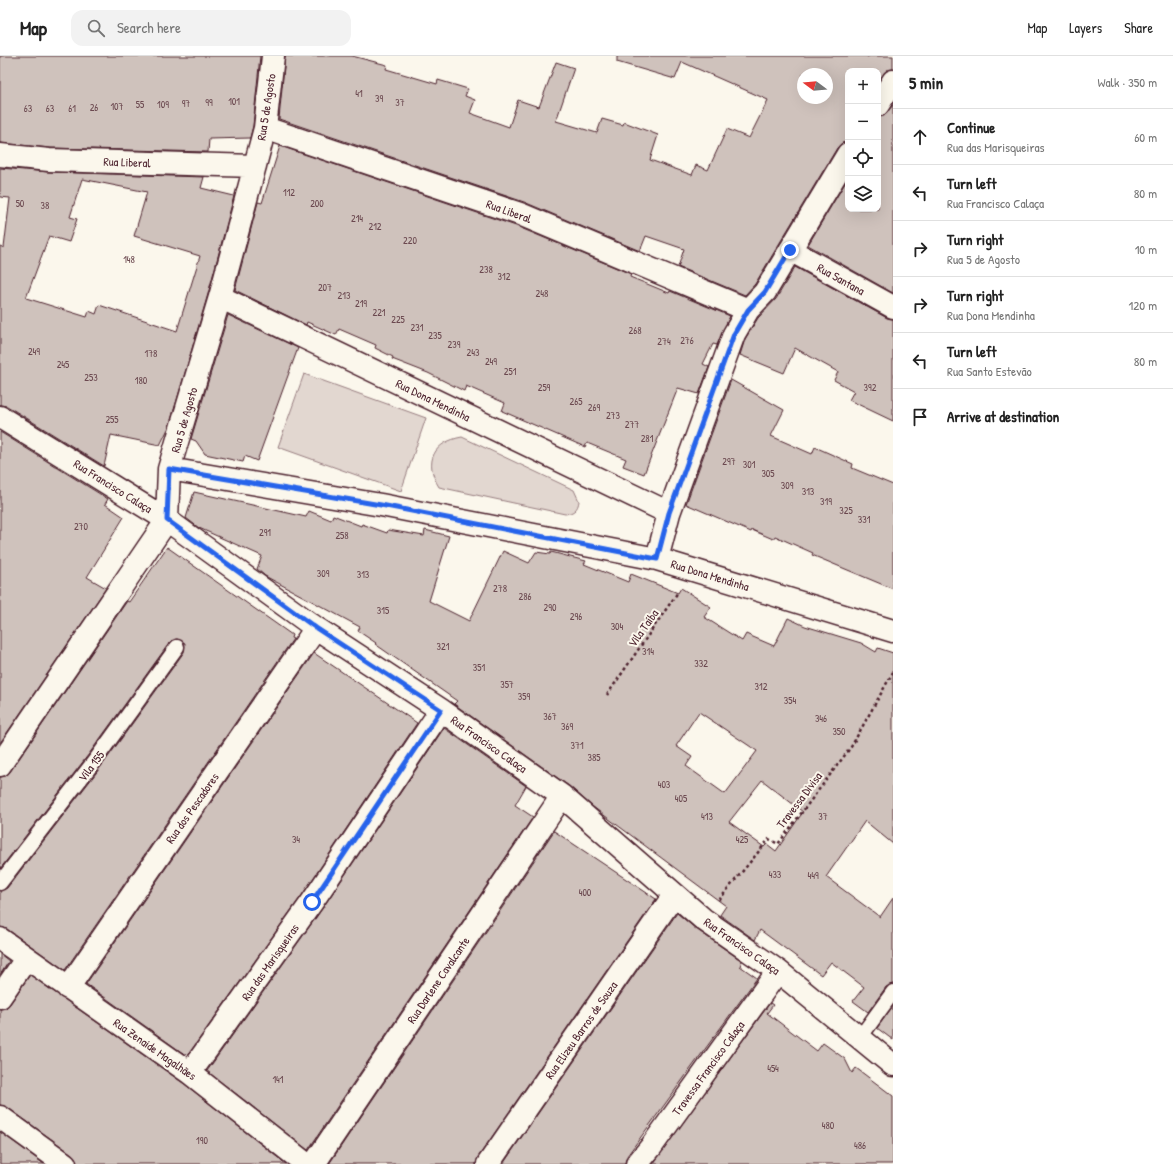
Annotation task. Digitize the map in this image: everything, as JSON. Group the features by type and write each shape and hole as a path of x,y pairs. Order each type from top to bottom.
{"street":[{"name":"Rua 5 de Agosto","path":"167,520 169,469 220,297 265,128 274,56"},
{"path":"879,104 893,80"},
{"name":"Rua Liberal","path":"265,128 520,214 748,310"},
{"name":"Rua Liberal","path":"0,154 49,160 255,166"},
{"path":"657,559 669,513 734,334 748,310 765,292 845,159"},
{"name":"Rua Santana","path":"790,250 893,307"},
{"name":"Rua Dona Mendinha","path":"220,297 669,513"},
{"name":"Rua Francisco Calaça","path":"0,417 167,520 316,628 441,710 562,796 703,919 778,971 859,1039 893,1065"},
{"name":"Rua Dona Mendinha","path":"169,469 381,505 657,559 893,631"},
{"path":"0,765 167,520"},
{"name":"Rua dos Pescadores","path":"68,988 316,628"},
{"name":"Rua das Marisqueiras","path":"190,1073 312,902 441,710"},
{"name":"Rua Darlene Cavalcante","path":"314,1164 562,796"},
{"name":"Rua Elizeu Barros de Souza","path":"488,1164 674,895"},
{"name":"Rua Zenaide Magalhães","path":"0,939 26,959 190,1073 306,1164"},
{"path":"0,997 26,959"},
{"name":"Travessa Francisco Calaça","path":"637,1164 651,1147 778,971"},
{"path":"0,1118 65,1164"}],"lane":[{"name":"Vila 155","path":"0,883 96,759 178,647"},
{"path":"859,1039 893,992"}],"path":[{"name":"Vila Taíba","path":"607,695 693,571"},
{"name":"Travessa Divisa","path":"703,919 769,839 778,844 851,747 893,672"}],"shaded area":[{"path":"304,374 426,418 401,491 278,447"},
{"path":"462,437 574,490 579,501 577,508 571,513 565,514 439,487 434,478 432,469 434,454 444,443"}],"building":[{"path":"0,56 260,56 253,126 250,138 209,139 208,152 50,148 0,143"},
{"path":"285,56 352,56 387,65 386,69 437,84 438,80 468,89 465,96 475,100 470,113 509,127 518,100 539,107 556,62 574,68 556,121 597,133 602,119 623,125 624,122 658,135 650,160 692,175 696,165 708,170 727,129 749,138 768,100 682,62 675,79 617,62 617,56 893,56 893,69 887,70 881,77 881,68 845,68 845,142 842,143 837,148 755,284 745,295 678,267 684,249 646,236 640,251 524,202 279,119"},
{"path":"893,105 893,293 808,245 845,183 845,212 881,212 881,116 884,116"},
{"path":"280,146 516,226 631,274 630,277 669,293 670,291 730,316 717,345 713,344 703,364 709,367 699,394 678,388 644,474 623,466 626,459 587,443 585,447 502,411 505,403 466,386 464,391 428,373 392,359 393,357 375,348 376,345 339,329 336,335 307,322 306,325 235,290 258,202 262,203"},
{"path":"0,168 49,172 204,177 201,188 234,196 208,294 169,427 160,445 111,435 104,466 7,406 0,405 0,246 4,248 10,198 0,197","holes":["82,179 147,192 134,236 200,256 177,331 99,305 96,314 89,311 87,317 26,298 49,236 69,242 77,219 70,217"]},
{"path":"795,267 887,318 893,319 893,421 849,400 854,391 834,380 838,372 795,348 784,373 740,355 745,339 758,318 776,299"},
{"path":"228,315 298,348 257,461 245,456 243,462 205,454 196,441 191,439"},
{"path":"731,380 784,410 771,436 812,454 815,447 853,464 852,468 893,485 893,589 812,555 813,553 775,536 773,539 752,530 751,532 686,504"},
{"path":"0,432 108,499 105,504 124,517 87,577 106,588 0,743"},
{"path":"194,492 306,517 309,511 331,520 333,515 361,526 362,524 387,533 388,530 424,536 425,530 449,536 429,601 469,621 503,551 529,563 536,552 550,554 551,552 586,561 584,564 628,582 631,574 678,593 681,588 711,607 704,617 742,641 746,634 774,646 788,618 805,626 861,643 876,652 878,648 893,653 893,844 865,821 826,877 880,917 893,898 893,984 886,987 868,1012 853,1001 864,987 831,962 821,975 760,930 755,940 720,915 726,906 593,807 569,786 454,704 457,701 375,644 376,643 358,631 360,627 265,576 257,569 262,556 199,528 186,518","holes":["699,712 757,751 725,794 686,766 692,757 676,746","762,780 803,812 776,851 767,844 764,847 729,822"]},
{"path":"167,547 292,635 291,638 293,639 65,970 7,929 0,927 0,891 7,888 103,764 184,652 185,643 177,639 170,642 89,754 0,869 0,777 6,776 10,772 127,601 129,602"},
{"path":"314,653 417,723 302,895 187,1056 86,984"},
{"path":"444,728 526,786 515,805 533,817 308,1150 207,1071 322,909"},
{"path":"554,831 656,899 478,1157 476,1164 329,1164"},
{"path":"677,913 696,929 742,961 740,966 757,978 627,1156 625,1164 503,1164"},
{"path":"0,954 9,961 0,975"},
{"path":"30,975 183,1083 286,1164 77,1164 76,1159 72,1154 7,1107 0,1105 0,1009 6,1008 10,1004"},
{"path":"770,1003 773,1005 767,1013 817,1051 823,1043 845,1059 852,1073 856,1068 893,1096 893,1164 653,1164"},
{"path":"893,1006 893,1040 877,1028"},
{"path":"0,1132 44,1164 0,1164"}],"route":[{"path":"312,902 441,710 316,628 167,520 169,469 381,505 657,559 669,513 734,334 748,310 765,292 790,250"}]}
